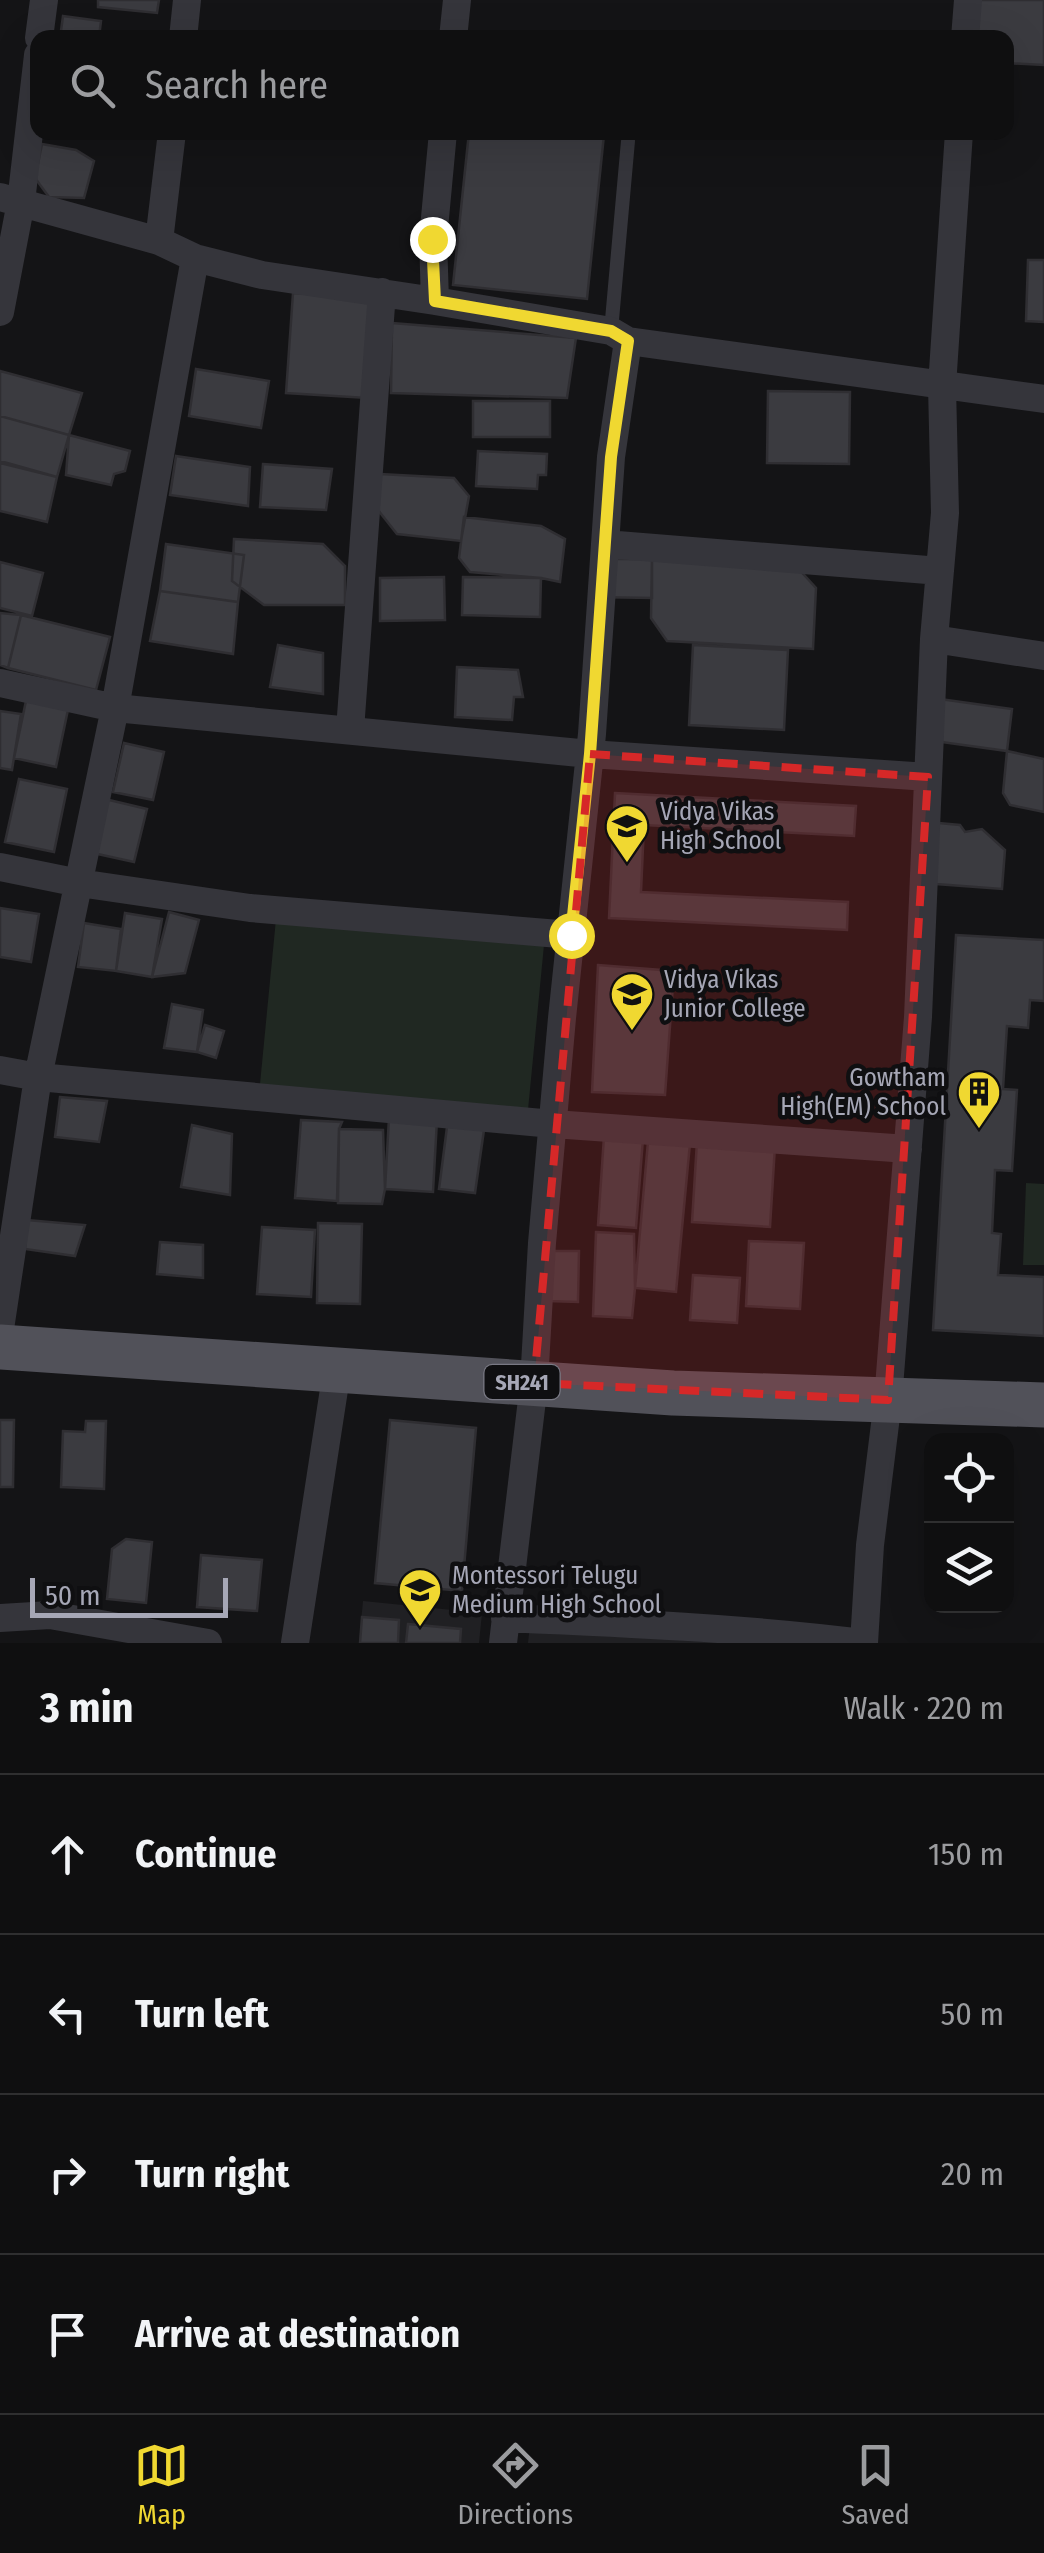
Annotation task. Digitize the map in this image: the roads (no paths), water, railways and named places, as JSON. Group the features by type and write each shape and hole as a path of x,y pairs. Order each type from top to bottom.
{"main road":[{"name":"SH241","path":"0,1348 673,1393 1044,1404"}],"street":[{"path":"41,30 44,0"},
{"path":"184,30 188,0"},
{"path":"454,30 457,0"},
{"path":"966,30 968,0"},
{"path":"0,312 10,200 30,96"},
{"path":"159,241 171,140"},
{"path":"435,301 432,239 442,140"},
{"path":"619,336 590,754 553,1124 534,1383 504,1630 746,1631 864,1643 870,1545 888,1400 918,1017 934,640 946,513 942,386 958,140"},
{"path":"10,200 159,241 195,258 288,279 435,301 619,336 1044,399"},
{"path":"0,1329 38,1077 115,708 195,258"},
{"path":"350,730 382,292"},
{"path":"605,544 940,571"},
{"path":"934,640 1044,656"},
{"path":"0,683 115,708 590,754 928,777"},
{"path":"0,867 79,883 250,908 571,935"},
{"path":"0,1070 38,1077 553,1124 908,1149"},
{"path":"295,1643 337,1370"},
{"path":"0,1618 50,1616 208,1643"}],"lane":[{"path":"619,336 628,141"}],"place":[{"name":"Vidya Vikas High School","path":"627,864"},
{"name":"Vidya Vikas Junior College","path":"632,1032"},
{"name":"Gowtham High(EM) School","path":"979,1130"},
{"name":"Montessori Telugu Medium High School","path":"420,1628"}]}
